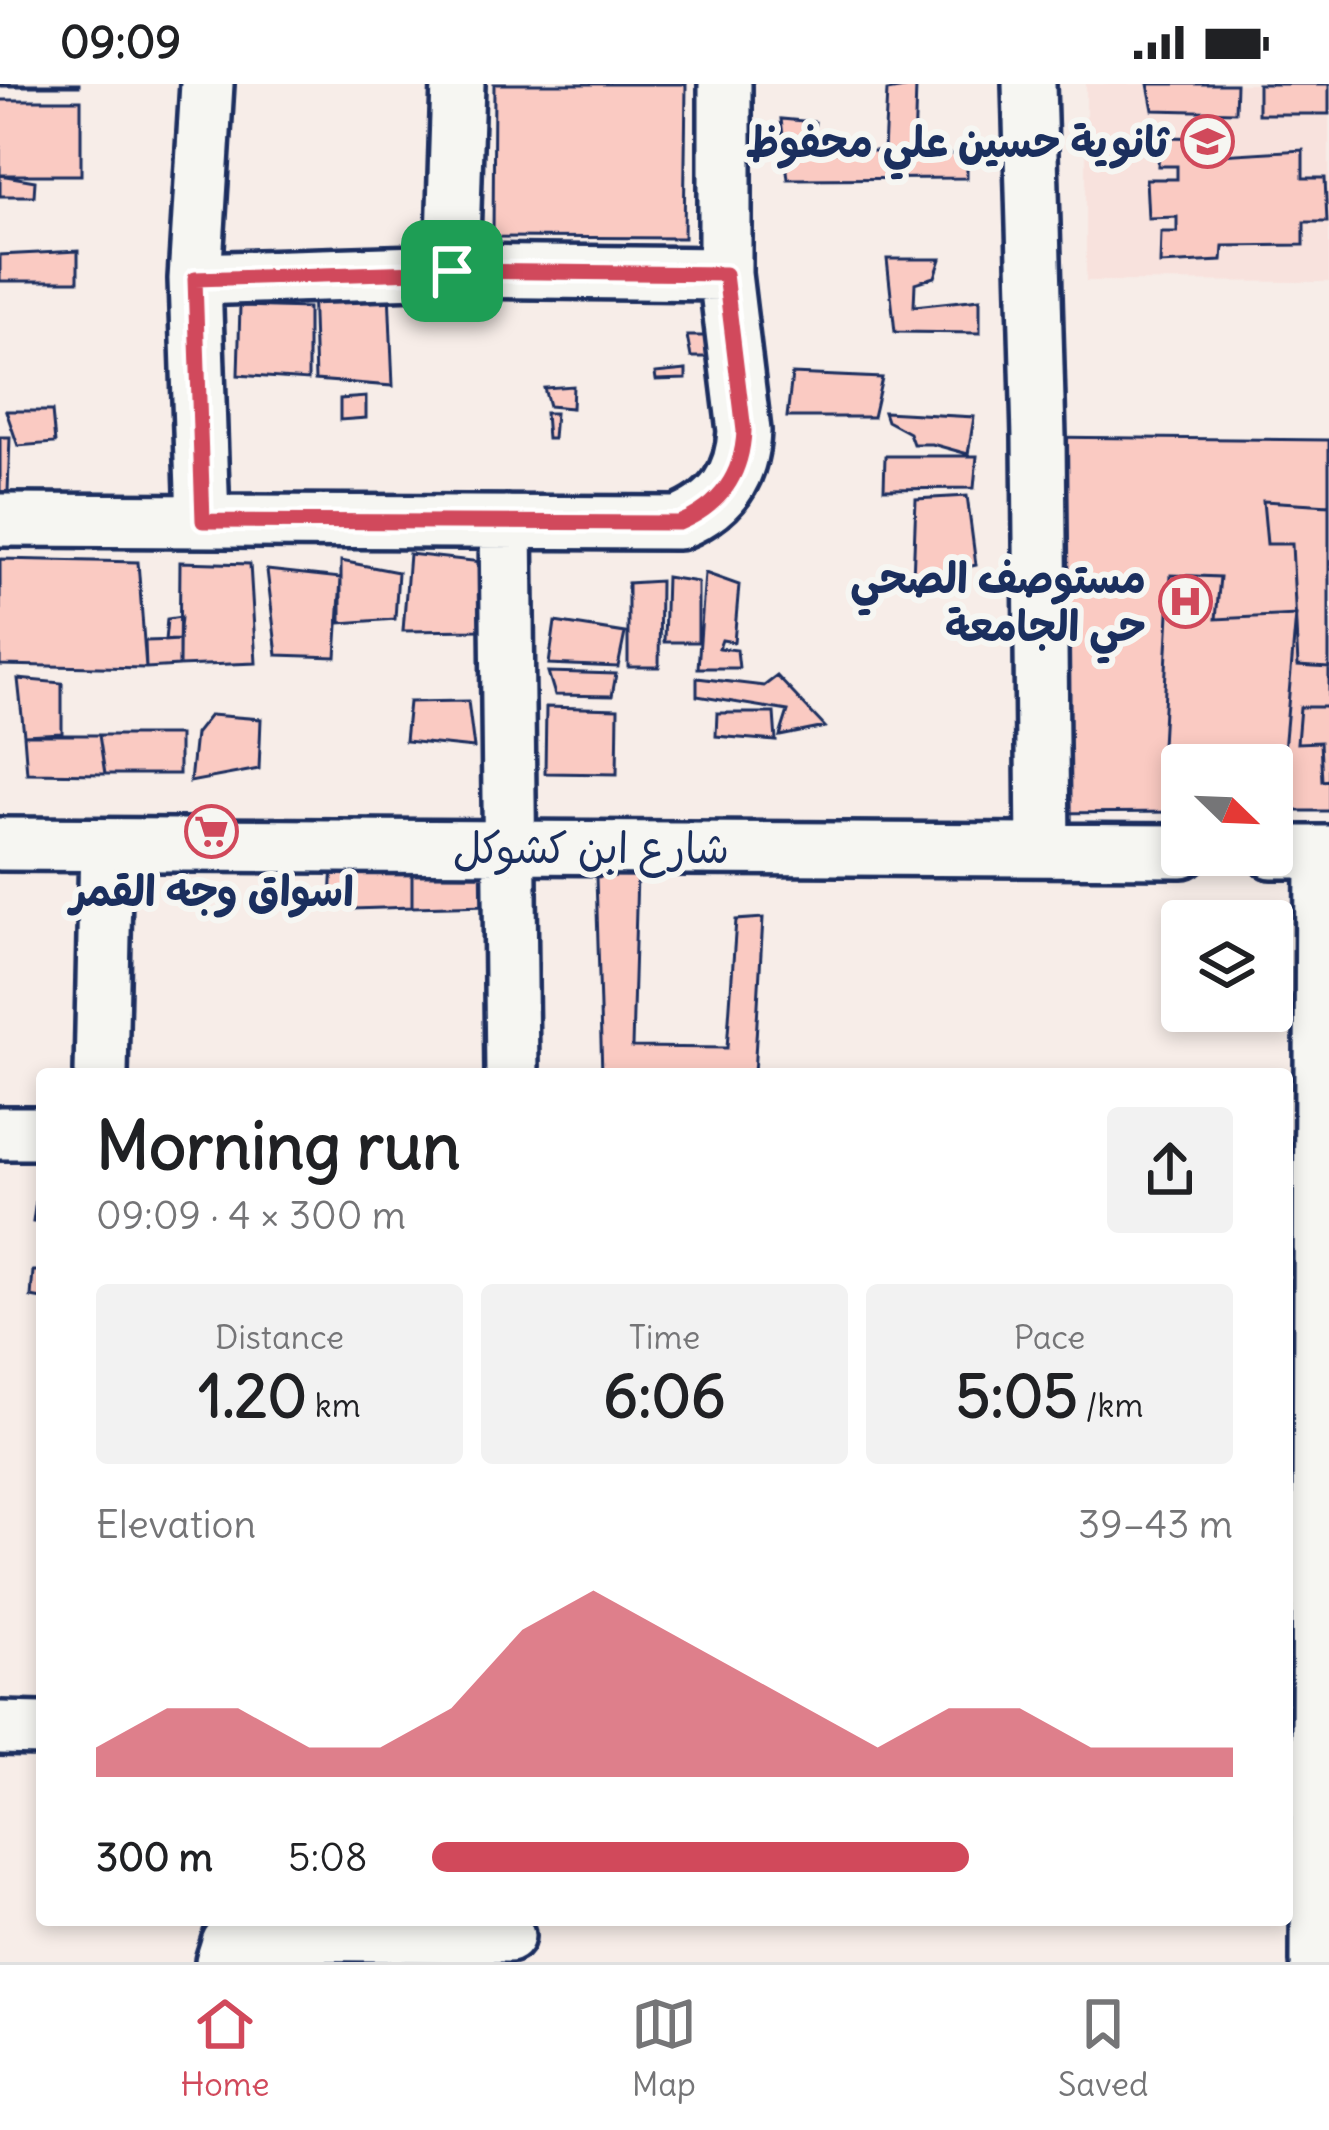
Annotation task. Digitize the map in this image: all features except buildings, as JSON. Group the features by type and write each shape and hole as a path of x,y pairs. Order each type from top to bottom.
{"street":[{"path":"203,521 195,279 207,84"},
{"path":"452,271 458,84"},
{"path":"0,520 679,523 697,515 727,489 743,451 725,274 725,84"},
{"path":"1029,84 1043,850"},
{"path":"195,279 452,271 725,274"},
{"path":"506,522 512,1068"},
{"name":"شارع ابن كشوكل","path":"0,844 1161,851"},
{"path":"101,1068 106,845"},
{"path":"1308,852 1325,1130 1304,1187 1324,1408 1321,1942"},
{"path":"0,1133 36,1133"},
{"path":"0,1728 36,1729"},
{"path":"223,1962 228,1943 247,1934 508,1939"}],"shaded area":[{"name":"ثانوية حسين علي محفوظ","path":"1086,84 1329,84 1329,282 1086,281"}],"place":[{"name":"ثانوية حسين علي محفوظ","path":"1207,142"},
{"name":"مستوصف الصحي حي الجامعة","path":"1185,602"},
{"name":"اسواق وجه القمر","path":"212,832"}],"route":[{"path":"452,271 725,274 744,431 743,451 727,489 697,515 679,523 203,521 195,279 452,271"}]}
